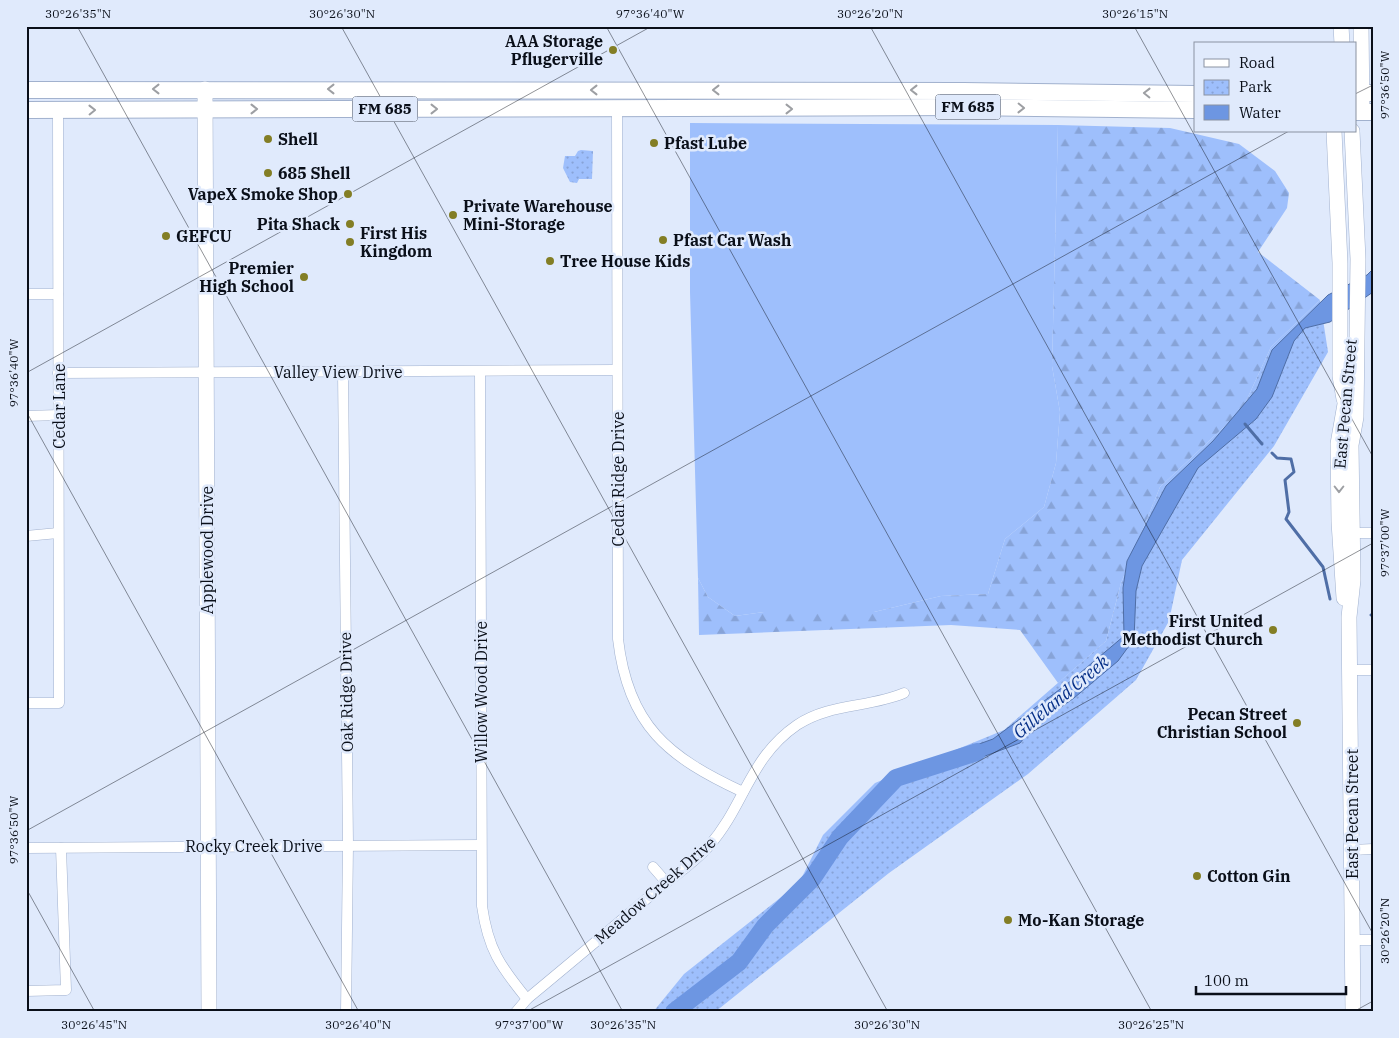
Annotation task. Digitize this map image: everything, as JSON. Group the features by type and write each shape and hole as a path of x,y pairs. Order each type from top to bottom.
{"main road":[{"path":"1332,26 1332,42"},
{"path":"1342,26 1342,42"},
{"path":"1350,26 1350,42"},
{"path":"1356,131 1366,113 1363,93 1361,26"},
{"name":"Applewood Drive","path":"205,89 209,1012"},
{"name":"FM 685","path":"26,90 741,90 1194,94"},
{"name":"FM 685","path":"26,110 972,107 1194,110"},
{"path":"1334,132 1350,261"},
{"path":"1349,135 1350,336 1341,391 1346,406 1351,445"},
{"name":"East Pecan Street","path":"1350,336 1356,417 1351,445 1354,580 1349,617 1353,1012"},
{"name":"East Pecan Street","path":"1346,406 1338,444 1339,522 1344,598 1349,617"}],"street":[{"path":"740,109 741,90"},
{"name":"Cedar Ridge Drive","path":"617,109 618,639 624,675 631,695 658,738 682,760 705,774 743,792"},
{"name":"Cedar Lane","path":"26,703 59,703 58,110"},
{"path":"26,294 58,294"},
{"name":"Valley View Drive","path":"58,373 617,370"},
{"name":"Oak Ridge Drive","path":"343,372 348,845 346,1012"},
{"name":"Willow Wood Drive","path":"480,372 482,906 485,927 493,954 527,999"},
{"path":"26,416 59,415"},
{"path":"26,536 58,533"},
{"path":"1353,533 1373,533"},
{"path":"1351,670 1373,670"},
{"name":"Meadow Creek Drive","path":"516,1012 527,999 707,848 730,818 767,751 798,725 828,710 886,701 904,693"},
{"name":"Rocky Creek Drive","path":"26,848 481,845"},
{"path":"26,991 66,990 61,848"},
{"path":"1352,850 1373,849"},
{"path":"653,867 666,882"},
{"path":"1353,940 1373,940"}],"green space":[{"path":"690,123 1058,125 1052,366 1060,412 1056,463 1044,507 1005,539 988,594 941,596 874,612 764,612 735,616 708,597 698,578 690,292"},
{"path":"1058,125 1170,128 1239,144 1275,171 1289,193 1287,208 1258,252 1320,300 1271,347 1242,410 1160,487 1121,583 1106,641 1058,683 1020,630 951,625 699,635 698,578 708,597 735,616 764,612 874,612 941,596 988,594 1005,539 1044,507 1056,463 1060,412 1052,366"},
{"path":"581,150 593,151 592,179 579,179 577,183 570,182 563,168 565,156 575,156"},
{"path":"1320,300 1328,352 1274,446 1182,560 1169,621 1136,680 1028,774 889,873 715,1012 653,1012 684,974 799,883 823,835 875,783 1004,730 1106,641 1121,583 1160,487 1242,410 1271,347"}],"water":[{"path":"1373,269 1373,292 1330,322 1305,328 1294,341 1272,397 1256,419 1198,468 1142,566 1136,591 1134,639 1118,661 1074,698 1033,727 1020,743 953,768 954,753 993,739 1067,684 1124,636 1123,588 1127,561 1166,486 1213,441 1257,389 1272,350 1328,295 1367,275"}],"waterway":[{"path":"1245,424 1262,444"},
{"path":"1272,453 1277,458 1291,459 1294,472 1285,480 1289,512 1286,519 1323,567 1330,599"},
{"name":"Gilleland Creek","path":"674,1012 739,962 765,926 812,879 840,837 896,778 977,752"}],"place":[{"name":"AAA Storage Pflugerville","path":"613,50"},
{"name":"Shell","path":"268,139"},
{"name":"Pfast Lube","path":"654,143"},
{"name":"685 Shell","path":"268,173"},
{"name":"VapeX Smoke Shop","path":"348,194"},
{"name":"Private Warehouse Mini-Storage","path":"453,215"},
{"name":"Pita Shack","path":"350,224"},
{"name":"GEFCU","path":"166,236"},
{"name":"Pfast Car Wash","path":"663,240"},
{"name":"First His Kingdom","path":"350,242"},
{"name":"Tree House Kids","path":"550,261"},
{"name":"Premier High School","path":"304,277"},
{"name":"First United Methodist Church","path":"1273,630"},
{"name":"Pecan Street Christian School","path":"1297,723"},
{"name":"Cotton Gin","path":"1197,876"},
{"name":"Mo-Kan Storage","path":"1008,920"}]}
